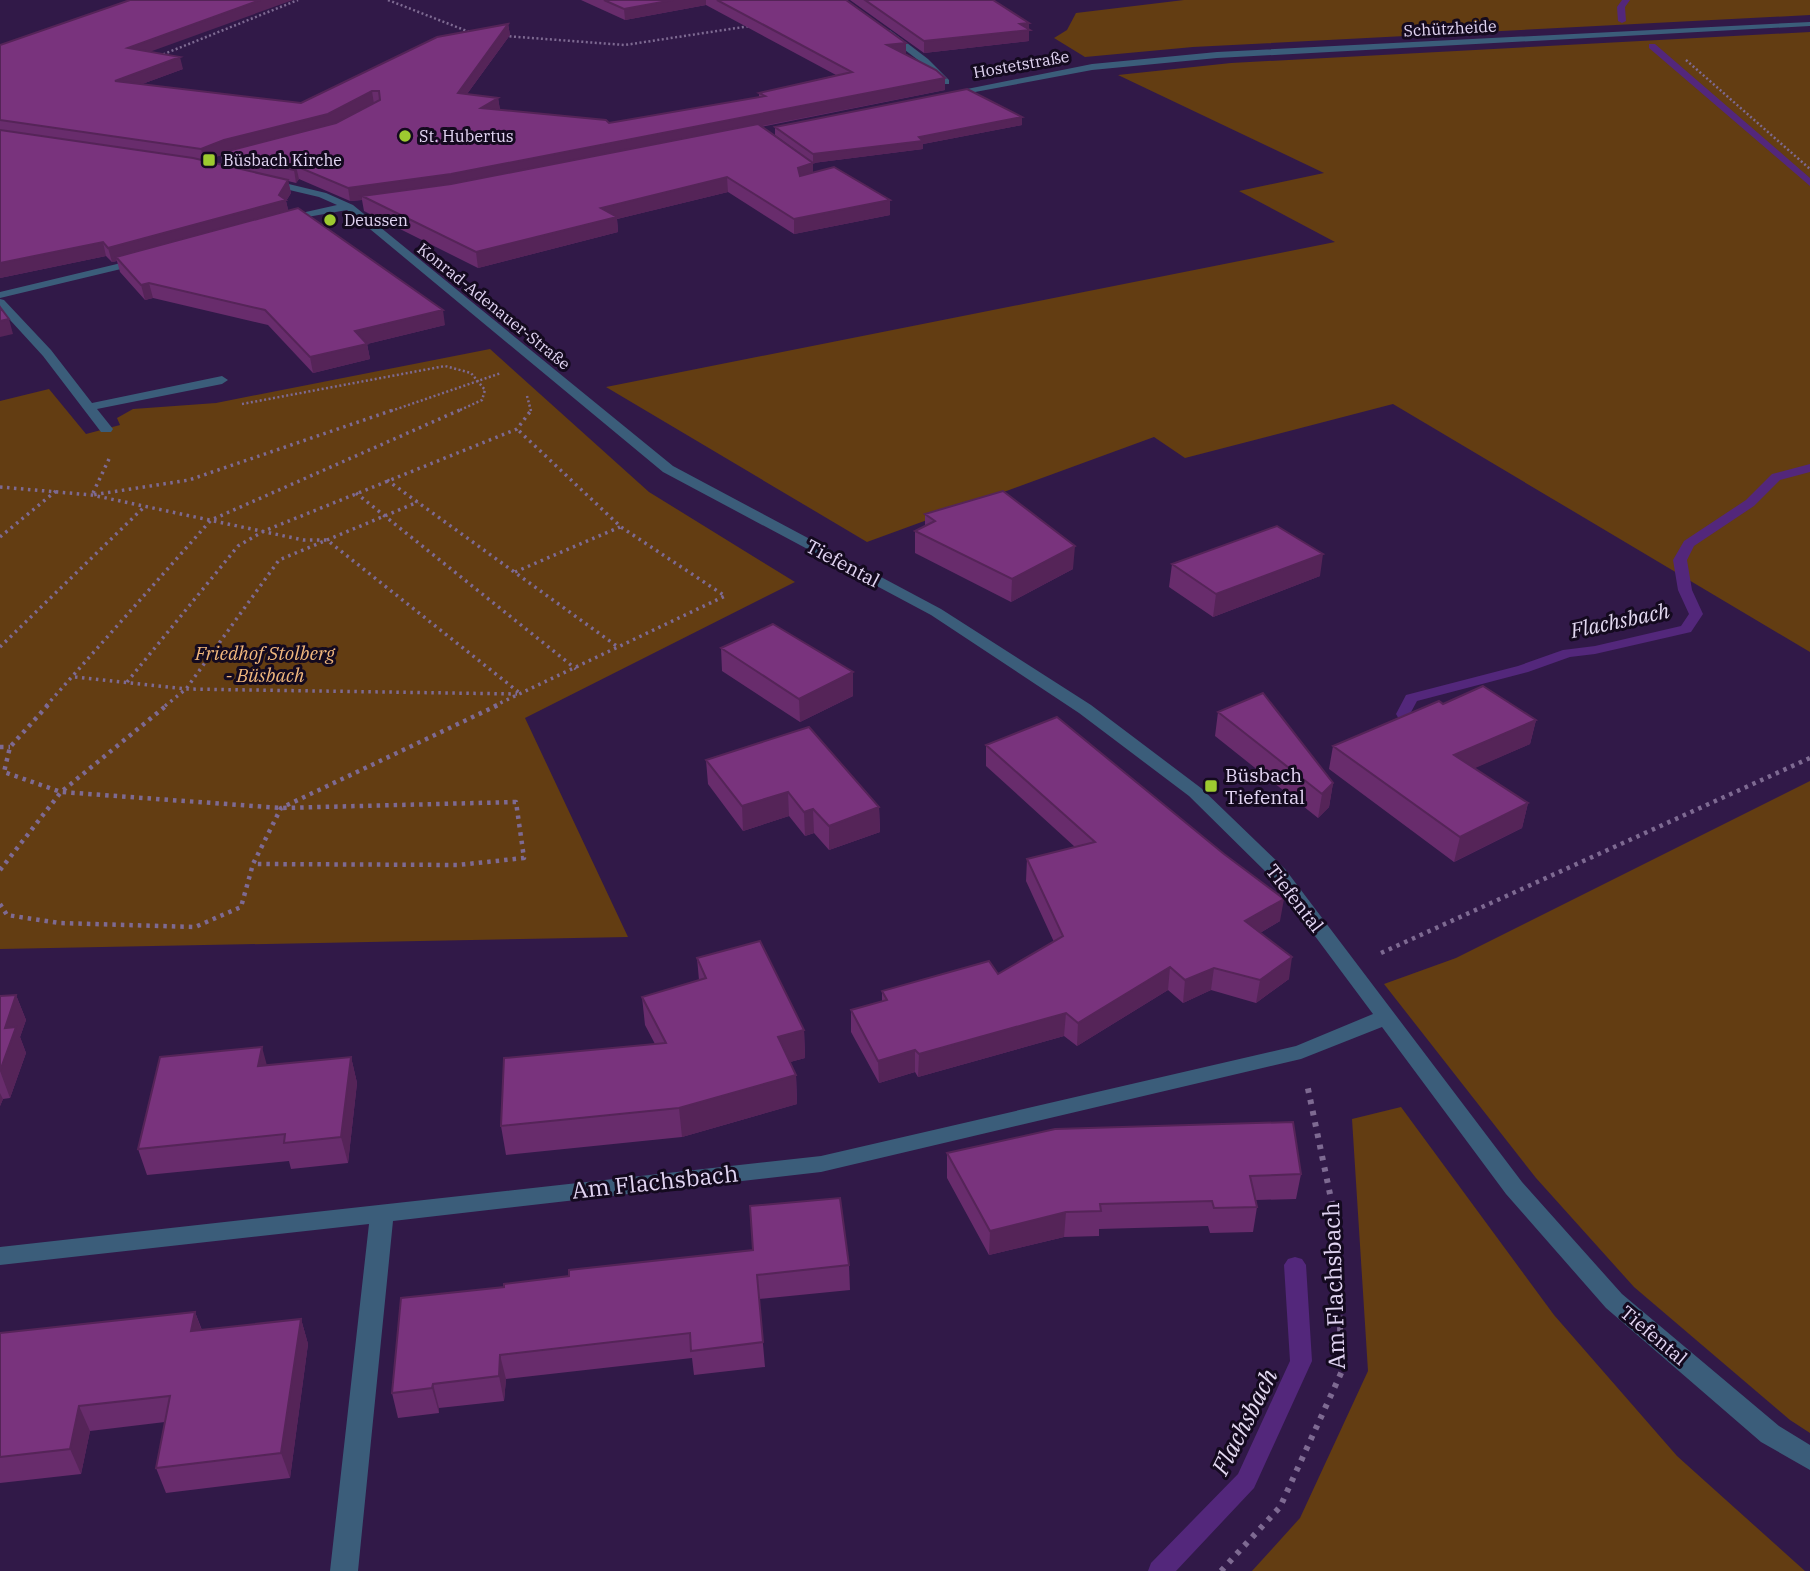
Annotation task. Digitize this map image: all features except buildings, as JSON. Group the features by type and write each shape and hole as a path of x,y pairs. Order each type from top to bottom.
{"street":[{"name":"Schützheide","path":"1092,67 1290,50 1810,24"},
{"name":"Hostetstraße","path":"876,25 925,61 955,92"},
{"name":"Hostetstraße","path":"917,100 1092,67"},
{"name":"Konrad-Adenauer-Straße","path":"253,178 355,206 668,469"},
{"path":"264,226 317,211 355,206"},
{"path":"0,295 160,257"},
{"path":"0,302 106,429"},
{"path":"90,407 222,380"},
{"name":"Tiefental","path":"668,469 936,612 1085,709 1195,792 1278,873 1384,1018 1514,1188 1614,1301 1770,1434 1810,1458"},
{"name":"Am Flachsbach","path":"0,1256 821,1164 1301,1052 1384,1018"},
{"path":"344,1571 382,1213"}],"path":[{"path":"156,57 298,0"},
{"path":"388,0 468,33 481,34"},
{"path":"493,35 625,45 712,30 756,26"},
{"path":"1679,53 1810,169"},
{"path":"242,405 445,366 471,373 485,390 482,400 211,520 10,747 4,772 61,792 281,808 516,802 524,858 458,865 253,864"},
{"path":"92,495 189,480 476,380 504,374"},
{"path":"127,682 238,546 264,531 355,492 517,429 532,410 524,390"},
{"path":"92,495 112,455 106,429"},
{"path":"0,904 7,915 59,923 195,927 241,907 253,864 281,808 725,596 621,527 517,429"},
{"path":"387,480 618,647"},
{"path":"0,487 92,495 303,540 327,540 521,694"},
{"path":"0,537 57,491"},
{"path":"355,492 576,669"},
{"path":"0,870 61,792 186,689 279,560 418,502"},
{"path":"0,647 144,507"},
{"path":"515,572 621,527"},
{"path":"74,677 186,689 521,694"},
{"path":"0,747 10,747"},
{"path":"1349,968 1810,758"},
{"name":"Am Flachsbach","path":"1221,1571 1280,1507 1342,1371 1335,1218 1301,1052"}],"green space":[{"path":"1184,0 1810,0 1810,15 1193,47 1085,57 1054,38 1067,30 1076,13"},
{"path":"1810,32 1810,652 1393,404 1185,458 1154,437 867,542 606,387 1335,242 1239,191 1324,173 1118,75 1231,63"},
{"name":"Friedhof Stolberg - Büsbach","path":"490,349 649,492 795,582 525,718 628,937 0,949 0,401 49,389 86,434 120,425 117,418 133,409 216,403"},
{"path":"1810,781 1810,1433 1790,1420 1634,1287 1536,1178 1384,984 1456,958"},
{"path":"1401,1107 1554,1315 1677,1456 1805,1571 1252,1571 1300,1518 1368,1371 1352,1119"}],"waterway":[{"name":"Flachsbach","path":"1622,21 1621,7 1626,0"},
{"name":"Flachsbach","path":"1652,46 1810,183"},
{"name":"Flachsbach","path":"1413,732 1403,714 1411,698 1523,669 1568,653 1595,650 1686,629 1696,614 1685,590 1680,560 1689,544 1750,503 1776,477 1810,468"},
{"name":"Flachsbach","path":"1160,1571 1246,1481 1301,1361 1295,1265"}],"place":[{"name":"St. Hubertus","path":"405,136"},
{"name":"Büsbach Kirche","path":"209,160"},
{"name":"Deussen","path":"330,220"},
{"name":"Büsbach Tiefental","path":"1211,786"}]}
